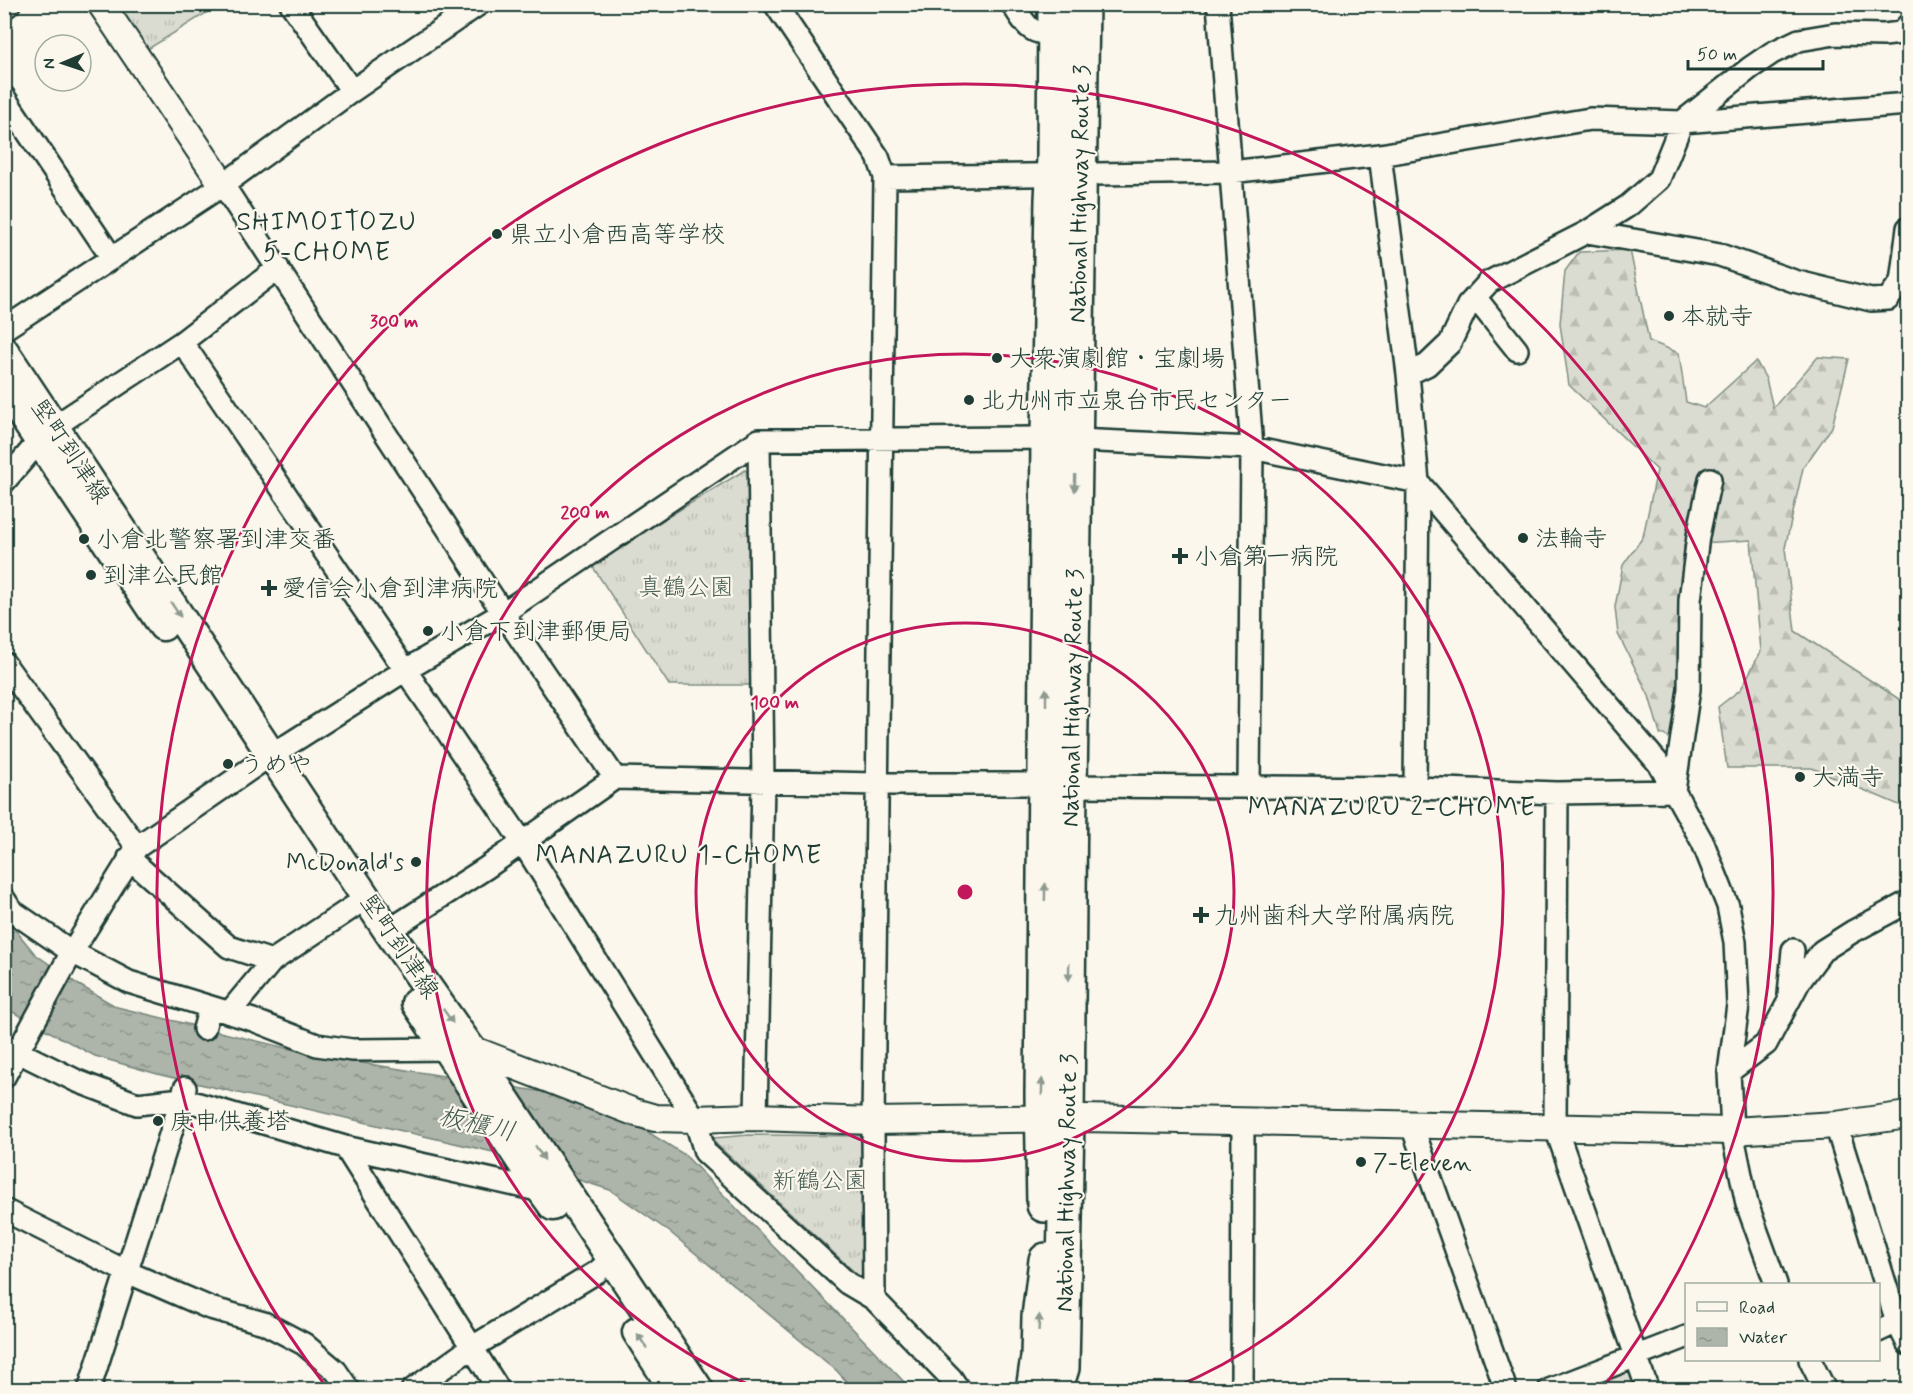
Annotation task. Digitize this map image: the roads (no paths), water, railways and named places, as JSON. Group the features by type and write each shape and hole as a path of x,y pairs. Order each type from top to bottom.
{"highway":[{"name":"National Highway Route 3","path":"1047,1385 1055,1120 1066,176 1082,4"},
{"name":"National Highway Route 3","path":"1055,19 1054,157 1066,176"}],"main road":[{"name":"堅町到津線","path":"4,351 47,433 265,761 388,931 464,1058 543,1182 604,1266 699,1389"},
{"name":"堅町到津線","path":"4,388 47,433"},
{"name":"堅町到津線","path":"265,761 353,907 464,1058 543,1182"},
{"name":"堅町到津線","path":"604,1266 674,1389"}],"street":[{"path":"4,8 9,4"},
{"path":"101,4 278,268 503,613 615,778"},
{"path":"291,4 352,91"},
{"path":"775,4 878,157 885,177 883,439 876,784 874,1299"},
{"path":"1011,4 1030,30 1040,34 1055,19"},
{"path":"1218,4 1252,448 1249,786"},
{"path":"4,330 223,185 352,91 478,5"},
{"path":"1408,374 1427,365 1450,343 1468,305 1489,282 1587,232 1628,206 1659,179 1682,122 1745,71 1772,53 1799,40 1835,34 1901,33 1908,26"},
{"path":"4,97 112,258"},
{"path":"885,177 1231,172 1380,155 1590,119 1682,122 1908,104"},
{"path":"1380,155 1408,374 1418,482 1415,788"},
{"path":"1587,232 1720,255 1794,281 1871,300 1888,299 1901,282 1908,228"},
{"path":"4,482 47,433 182,342 278,268"},
{"path":"1475,297 1517,350"},
{"path":"182,342 523,843 695,1119 705,1152 847,1283 874,1299 959,1389"},
{"path":"4,1077 11,1049 133,852 265,761 404,671 503,613 759,440 1062,439 1252,448 1418,482 1659,764 1703,843 1728,906 1735,942 1738,1005 1729,1072 1732,1131 1747,1204 1776,1283"},
{"path":"756,1117 763,783 759,440"},
{"path":"1674,791 1689,689 1690,600 1698,536 1710,479"},
{"path":"4,663 133,852 229,947 272,961"},
{"path":"388,931 523,843 615,778 763,783 1415,788 1557,793 1674,791"},
{"path":"1557,793 1555,1126 1648,1389"},
{"path":"4,899 12,911 72,952 129,982 253,1020 317,1046 464,1058 655,1118 756,1117 873,1120 1083,1118 1732,1131 1836,1125 1908,1115"},
{"path":"1729,1072 1766,1044 1799,981 1822,951 1908,902"},
{"path":"204,1029 220,1010 272,961 353,907"},
{"path":"1788,1001 1793,950"},
{"path":"11,1049 77,1081 137,1104 184,1093 345,1147 543,1182"},
{"path":"89,1389 184,1093"},
{"path":"1242,1389 1243,1121"},
{"path":"1411,1124 1506,1389"},
{"path":"1836,1125 1877,1283"},
{"path":"345,1147 499,1389"},
{"path":"4,1210 125,1271 210,1308 264,1323 304,1344 336,1371 349,1389"},
{"path":"412,1389 471,1348 604,1266"},
{"path":"1880,1295 1888,1326 1908,1344"},
{"path":"1549,1389 1685,1337"},
{"path":"1814,1361 1825,1389"}],"water":[{"name":"板櫃川","path":"4,916 35,954 79,985 117,1007 319,1056 556,1094 643,1129 685,1155 911,1389 853,1389 837,1371 671,1233 610,1190 493,1152 161,1075 95,1056 5,1008"}],"place":[{"name":"県立小倉西高等学校","path":"497,234"},
{"name":"本就寺","path":"1669,316"},
{"name":"大衆演劇館・宝劇場","path":"997,358"},
{"name":"北九州市立泉台市民センター","path":"969,400"},
{"name":"法輪寺","path":"1523,538"},
{"name":"小倉北警察署到津交番","path":"84,539"},
{"name":"小倉第一病院","path":"1180,556"},
{"name":"到津公民館","path":"91,575"},
{"name":"愛信会小倉到津病院","path":"269,588"},
{"name":"小倉下到津郵便局","path":"428,631"},
{"name":"うめや","path":"228,764"},
{"name":"大満寺","path":"1800,777"},
{"name":"McDonald's","path":"416,862"},
{"name":"九州歯科大学附属病院","path":"1201,915"},
{"name":"庚申供養塔","path":"158,1121"},
{"name":"7-Eleven","path":"1361,1162"}],"district":[{"name":"SHIMOITOZU 5-CHOME","path":"327,236"},
{"name":"MANAZURU 2-CHOME","path":"1392,806"},
{"name":"MANAZURU 1-CHOME","path":"679,854"}],"park label":[{"name":"真鶴公園","path":"686,587"},
{"name":"新鶴公園","path":"820,1180"}]}
